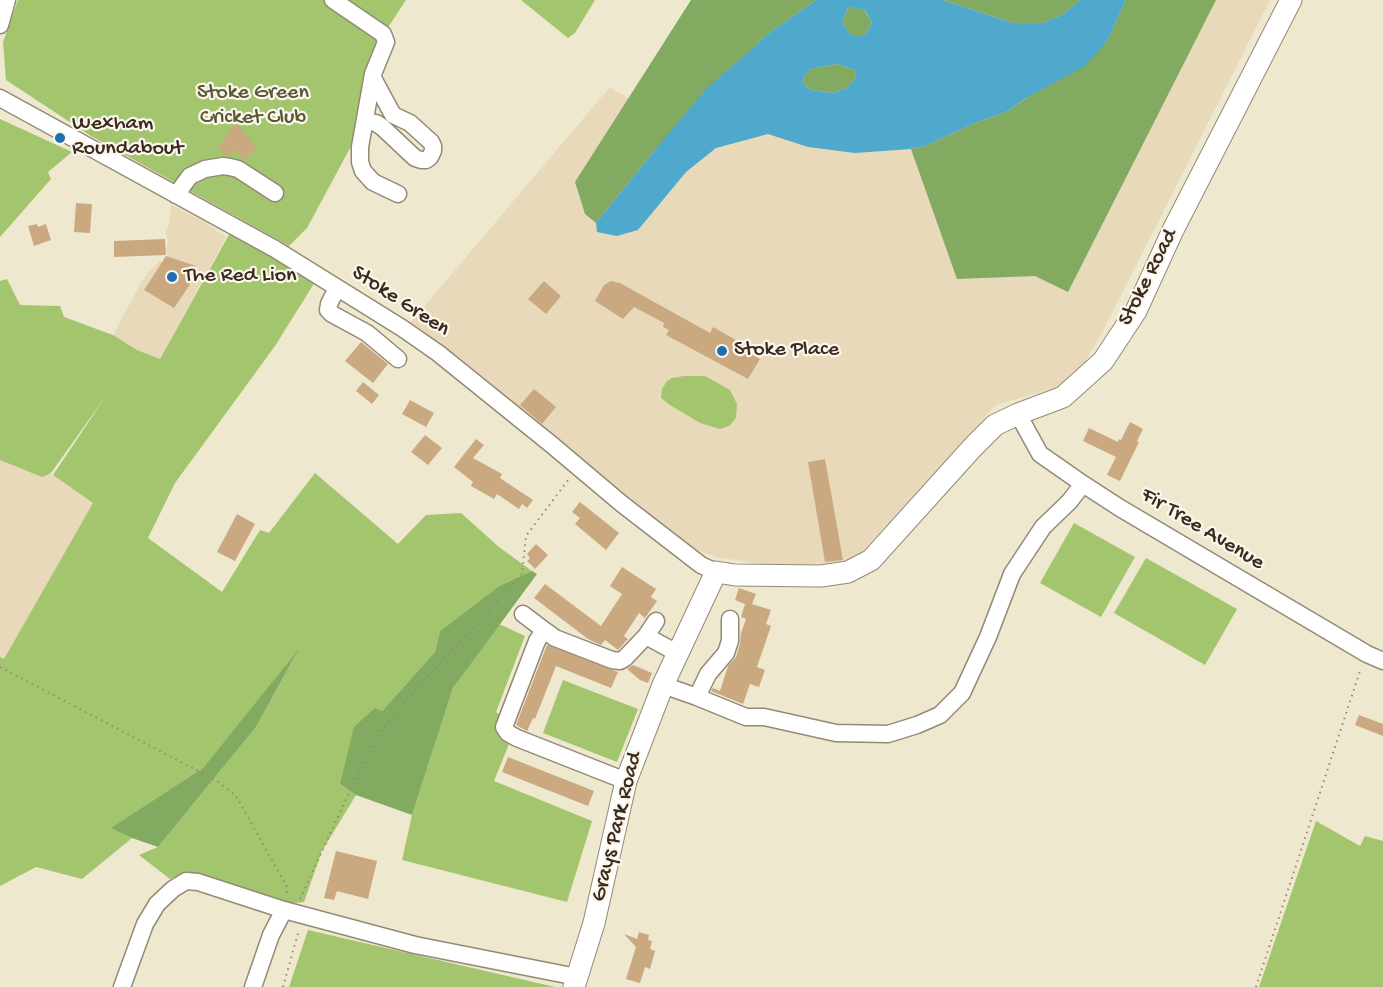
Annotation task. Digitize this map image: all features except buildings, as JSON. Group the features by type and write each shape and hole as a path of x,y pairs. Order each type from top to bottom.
{"main road":[{"name":"Stoke Road","path":"716,572 735,575 821,576 848,572 871,560 995,425 1063,397 1102,362 1136,311 1173,231 1291,0"},
{"name":"Grays Park Road","path":"576,982 594,923 626,781 663,685 716,572"}],"street":[{"path":"0,25 7,0"},
{"path":"333,0 383,34 386,42 372,74 360,147 360,162 363,171 373,182 398,194"},
{"path":"365,121 376,123 388,121 372,74"},
{"name":"Stoke Green","path":"0,87 30,115"},
{"name":"Stoke Green","path":"0,98 275,249 402,328 438,353 622,504 701,565 716,572"},
{"path":"176,195 190,176 205,169 223,166 238,170 275,193"},
{"path":"337,288 328,308 332,314 367,333 398,359"},
{"name":"Fir Tree Avenue","path":"1018,414 1040,454 1083,484 1383,662"},
{"path":"663,685 746,717 765,717 836,733 888,734 940,715 962,693 988,637 1012,574 1043,527 1069,502 1083,484"},
{"path":"523,614 555,638 620,661 646,636 656,621"},
{"path":"697,697 708,674 726,653 730,641 730,619"},
{"path":"544,630 537,641 504,727 508,733 517,738 626,781"},
{"path":"646,636 677,653"},
{"path":"122,987 146,924 157,904 173,889 186,881 198,882 294,913 415,945 576,982"},
{"path":"253,987 271,935 294,913"}],"path":[{"path":"283,987 294,913 342,808 381,732 409,697 522,574 526,536 578,466"},
{"path":"0,667 217,781 236,796 287,887 287,900 294,913"},
{"path":"1256,987 1358,677"}],"shaded area":[{"path":"693,0 1270,0 1103,331 1078,374 1060,386 996,405 858,556 843,563 773,565 716,557 702,552 686,543 616,489 469,365 411,322 610,87 633,101"},
{"path":"171,205 200,219 226,237 160,359 137,350 113,335 142,281 159,261 166,262 168,243 165,234"},
{"path":"0,456 53,475 93,503 4,660 0,657"}],"green space":[{"name":"Stoke Green Cricket Club","path":"18,0 324,0 378,37 365,72 356,137 307,228 289,246 91,136 6,80 3,42"},
{"path":"345,0 406,0 387,29"},
{"path":"521,0 595,0 575,33 568,38"},
{"path":"691,0 816,0 765,36 654,151 596,223 585,214 575,182"},
{"path":"943,0 1080,0 1062,15 1043,23 1013,23"},
{"path":"1126,0 1216,0 1068,292 1035,276 957,279 911,149 925,146 1008,111 1107,41"},
{"path":"848,7 864,9 872,23 865,35 851,35 842,22"},
{"path":"837,64 855,70 856,77 847,88 832,93 811,90 802,83 810,69"},
{"path":"0,119 72,152 48,172 51,179 0,237"},
{"path":"231,231 315,282 275,346 175,483 148,538 222,592 260,530 269,533 315,473 398,544 426,515 461,513 499,547 532,571 499,586 440,631 435,652 382,711 340,784 356,795 322,851 304,902 276,905 188,872 170,879 139,855 158,847 256,727 297,653 203,768 112,828 132,838 82,879 36,867 0,886 0,657 4,659 93,503 53,475 108,393 51,473 42,477 0,460 0,281 7,279 20,305 60,306 64,317 113,335 137,350 160,359"},
{"path":"684,376 705,376 730,390 737,404 736,418 729,426 720,429 700,423 661,398 662,389 667,381"},
{"path":"1074,523 1135,557 1101,617 1040,583"},
{"path":"1146,558 1237,609 1205,665 1114,613"},
{"path":"532,571 537,574 453,688 412,815 356,795 340,784 354,727 375,708 382,711 435,652 440,631 499,586"},
{"path":"499,624 525,636 496,712 501,716 500,738 509,744 494,781 592,821 567,902 402,860 412,815 453,688"},
{"path":"299,649 256,727 158,847 111,828 203,768"},
{"path":"563,680 638,709 617,762 543,733"},
{"path":"1316,821 1360,846 1365,836 1383,841 1383,987 1259,987"},
{"path":"308,930 555,987 289,987"}],"water":[{"path":"816,0 943,0 1013,23 1043,23 1062,15 1080,0 1126,0 1107,41 1085,66 1026,98 1008,111 925,146 911,149 855,153 808,147 768,134 716,148 686,172 638,230 617,236 597,232 596,223 707,88 765,36","holes":["848,7 865,10 872,23 865,35 851,35 842,22","837,64 855,70 856,77 847,88 832,93 811,90 802,83 810,69"]}],"place":[{"name":"Wexham Roundabout","path":"60,138"},
{"name":"The Red Lion","path":"172,277"},
{"name":"Stoke Place","path":"722,351"}]}
